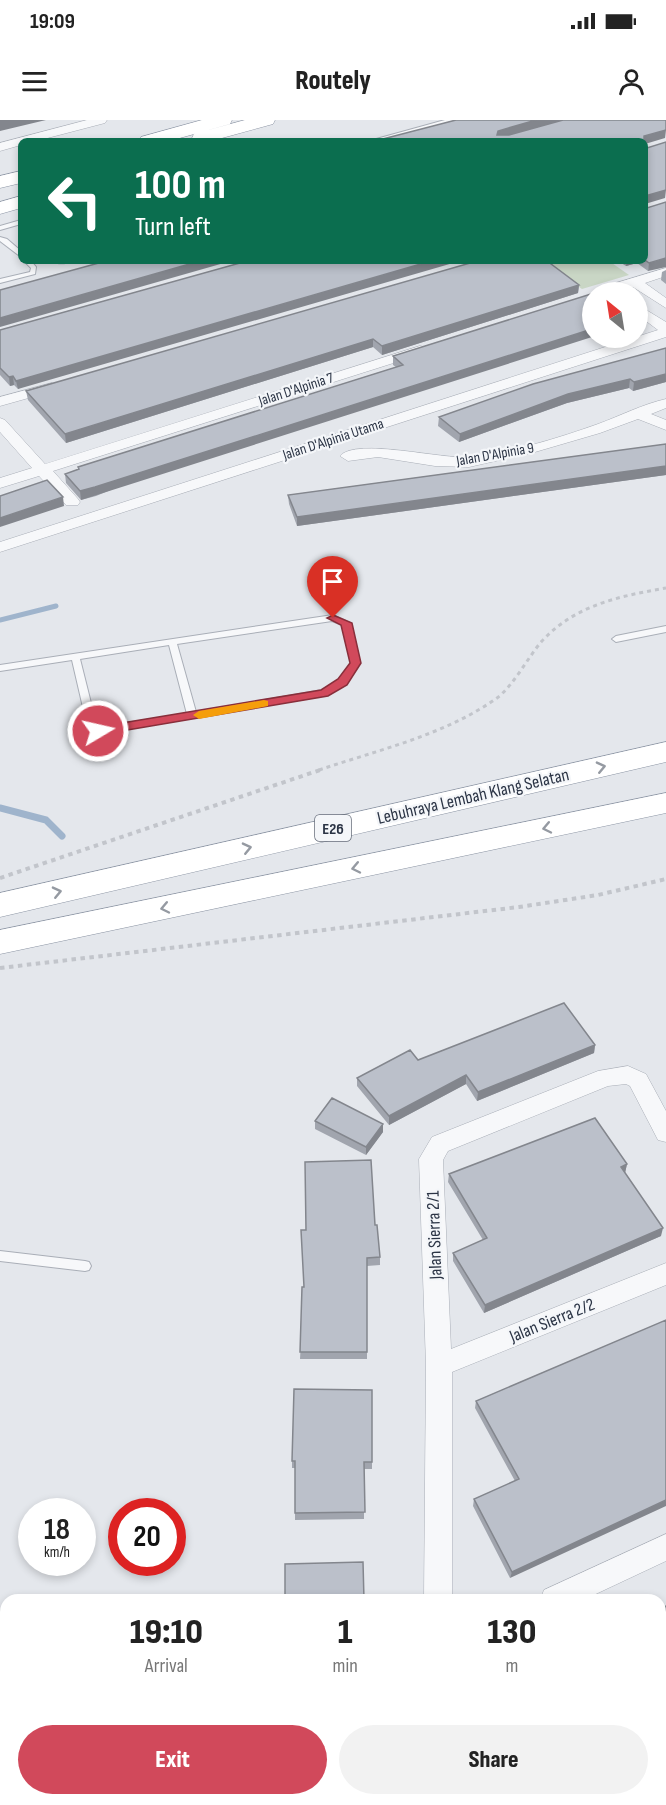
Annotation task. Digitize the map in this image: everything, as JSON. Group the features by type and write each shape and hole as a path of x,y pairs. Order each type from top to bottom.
{"highway":[{"path":"159,138 224,120"},
{"path":"203,138 266,120"},
{"path":"0,182 18,178"},
{"path":"0,195 18,190"},
{"path":"0,208 18,203"},
{"name":"Lebuhraya Lembah Klang Selatan","path":"0,904 666,752"},
{"path":"0,942 666,803"}],"street":[{"path":"32,138 101,120"},
{"path":"0,147 18,142"},
{"path":"635,282 666,272"},
{"path":"648,291 666,304"},
{"path":"648,311 666,309"},
{"path":"648,316 666,330"},
{"name":"Jalan D'Alpinia Utama","path":"0,547 666,330"},
{"name":"Jalan D'Alpinia 7","path":"0,483 438,344"},
{"path":"0,402 69,382"},
{"name":"Jalan D'Alpinia 9","path":"348,456 378,452 435,461 469,462 562,440 666,403"},
{"path":"638,414 666,425"},
{"path":"0,423 72,502"},
{"name":"Jalan Sierra 2/1","path":"438,1594 439,1365 431,1159 440,1143 606,1077 628,1075 638,1080 666,1133"},
{"name":"Jalan Sierra 2/2","path":"439,1365 666,1274"},
{"path":"567,1594 666,1547"}],"lane":[{"path":"384,138 452,120"},
{"path":"397,135 402,138"},
{"path":"0,228 18,223"},
{"path":"0,239 5,240 18,252"},
{"path":"2,281 33,273 34,268 30,264"},
{"path":"0,668 75,656 333,618 346,623 356,663 342,682 324,693 98,731 93,729 75,656"},
{"path":"616,639 666,629"},
{"path":"172,642 192,716"},
{"path":"0,1256 85,1266"}],"path":[{"path":"0,878 441,729 498,697 543,640 570,616 618,596 666,588"},
{"path":"0,968 519,907 598,895 666,879"}],"green space":[{"path":"546,264 613,264 629,275 606,282 582,282 582,289"}],"building":[{"path":"456,120 536,120 498,131 497,135 509,135 563,120 666,120 666,130 644,136 644,138 387,138"},
{"path":"666,142 666,190 648,195 648,148"},
{"path":"666,202 666,258 649,263 648,262 648,208"},
{"path":"95,264 189,264 0,318 0,290"},
{"path":"236,264 421,264 16,381 13,376 9,377 0,368 0,330"},
{"path":"467,264 551,264 579,285 382,346 373,339 65,434 26,391"},
{"path":"582,297 582,332 95,487 80,491 65,474 79,469 78,467 403,365 393,356"},
{"path":"666,348 666,374 634,382 630,379 568,394 460,434 439,417 533,384"},
{"path":"666,444 666,466 297,517 288,495"},
{"path":"47,480 63,497 0,518 0,496"},
{"path":"564,1003 595,1045 478,1092 466,1075 389,1116 357,1078 410,1050 418,1060"},
{"path":"332,1098 383,1124 366,1147 315,1121"},
{"path":"595,1118 627,1164 621,1167 663,1228 485,1305 453,1253 487,1238 449,1174"},
{"path":"371,1160 375,1225 377,1225 380,1257 367,1258 367,1352 300,1352 302,1287 304,1287 301,1230 306,1230 305,1162"},
{"path":"666,1320 666,1500 512,1572 474,1499 519,1479 476,1401"},
{"path":"294,1389 372,1390 372,1462 364,1462 365,1512 295,1513 295,1461 292,1461"},
{"path":"363,1562 364,1594 285,1594 285,1564"}],"waterway":[{"path":"0,620 56,606"},
{"path":"0,808 46,820 62,836"}],"slow traffic":[{"path":"199,715 264,704"}],"route":[{"path":"98,731 324,693 342,682 356,663 346,623 333,618"}]}
